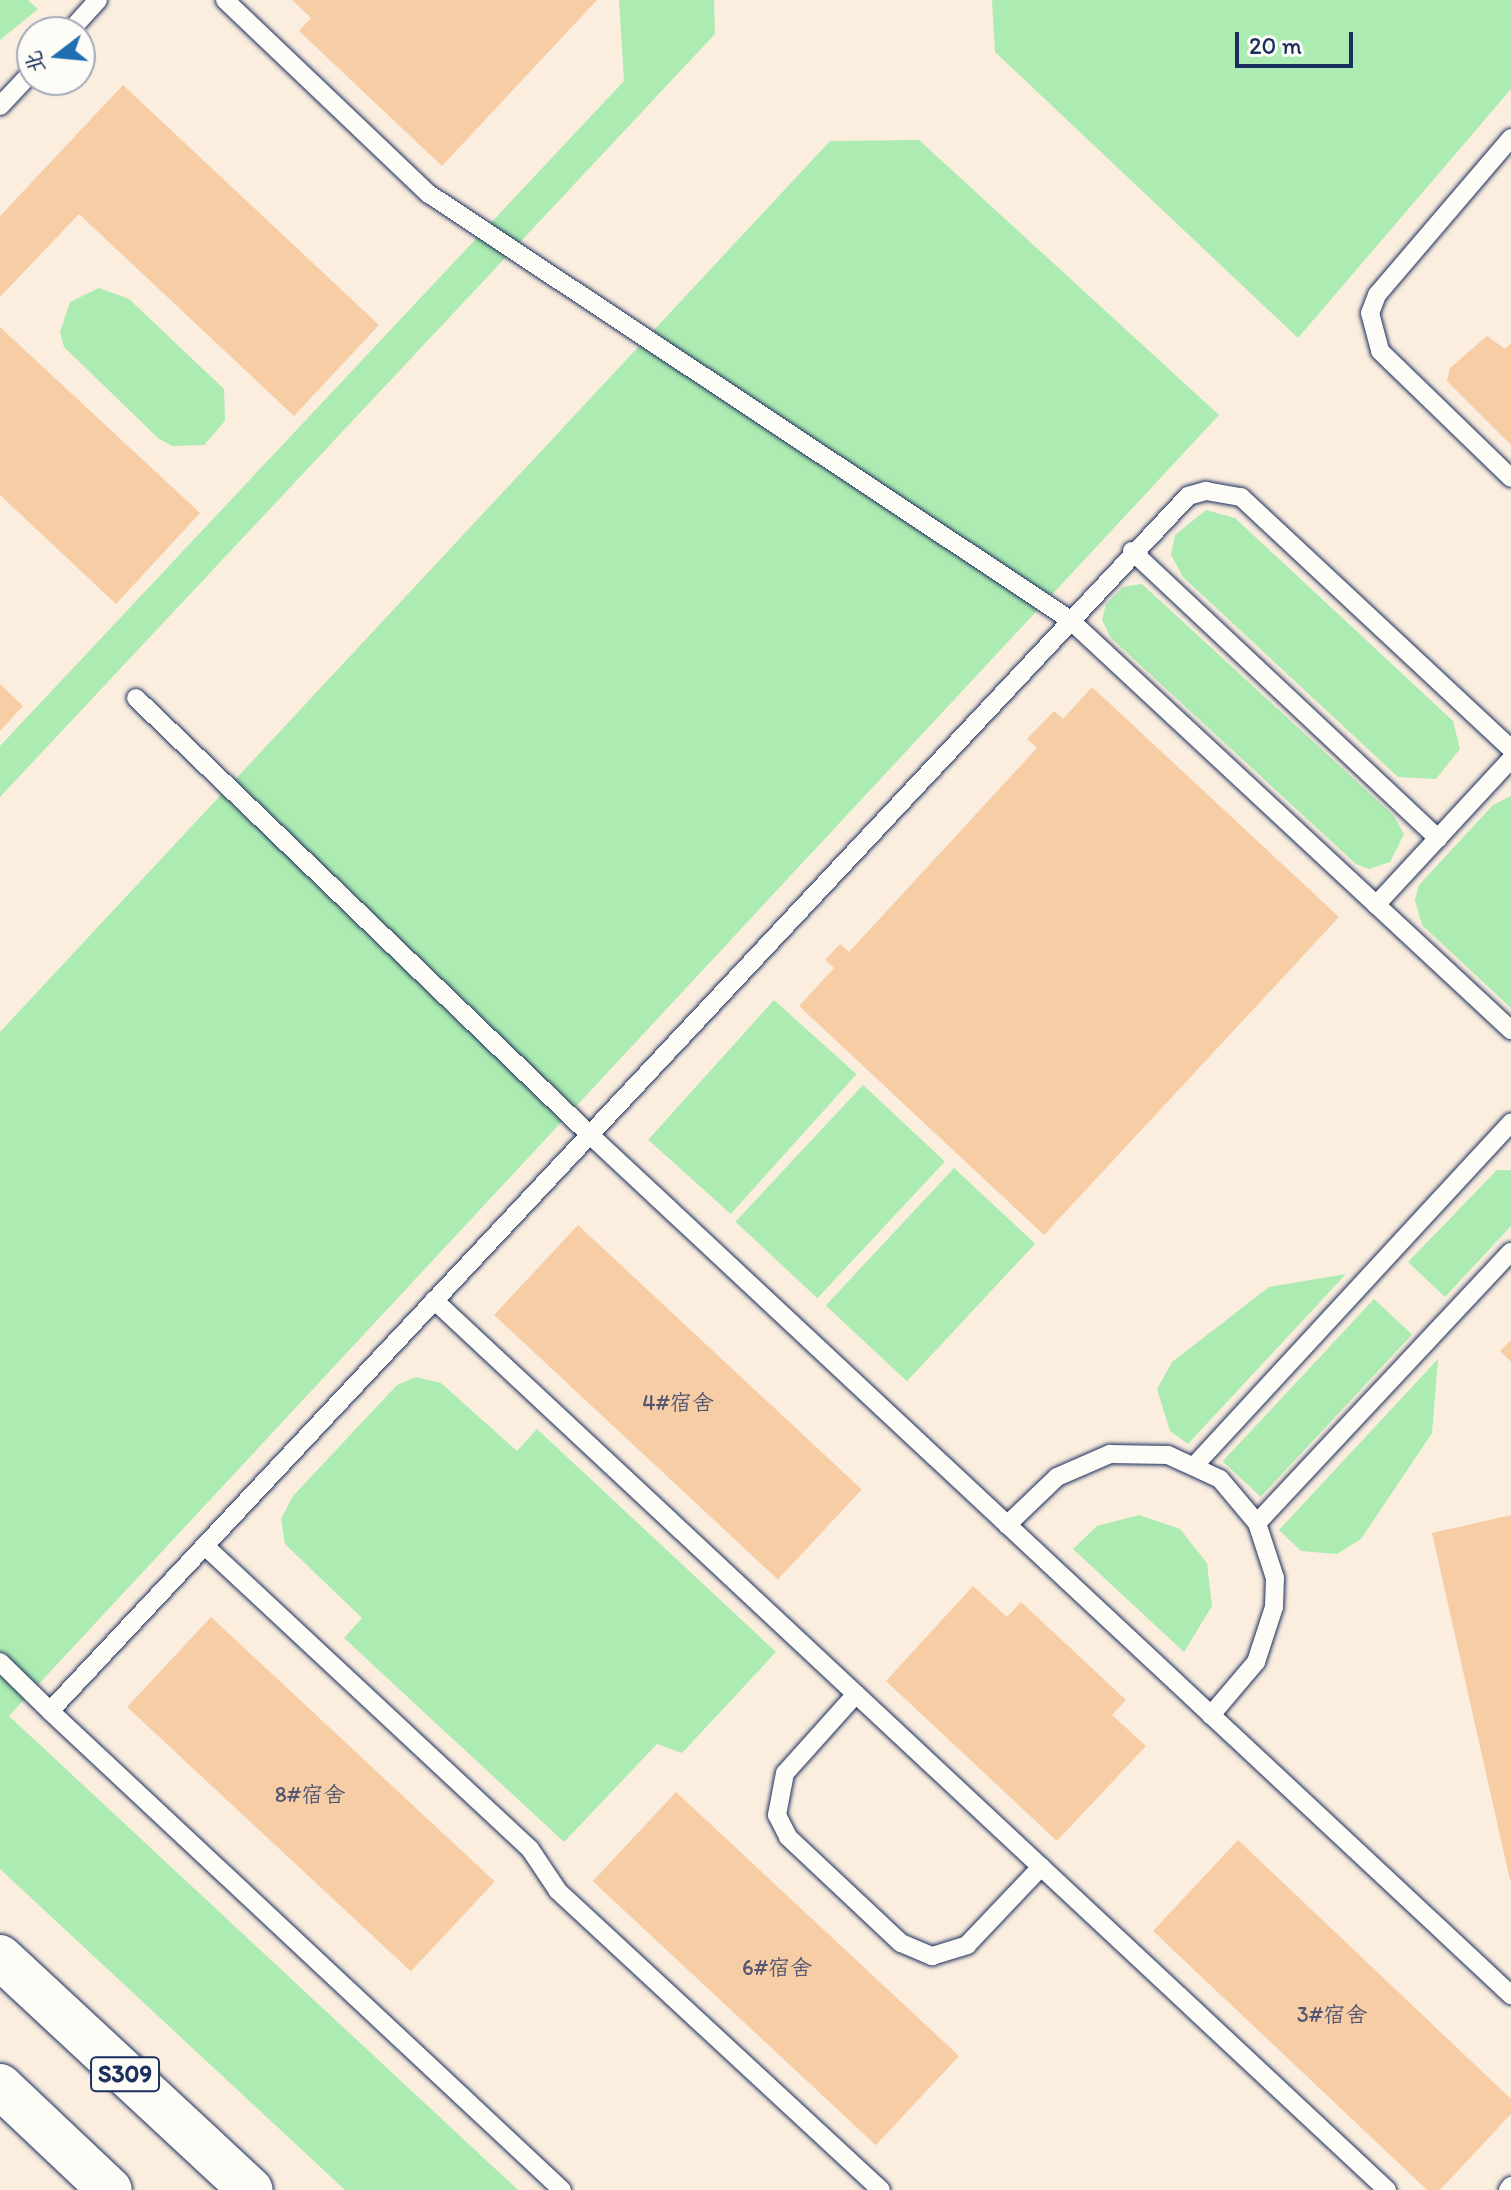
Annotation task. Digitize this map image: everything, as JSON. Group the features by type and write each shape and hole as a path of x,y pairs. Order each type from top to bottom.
{"main road":[{"name":"S309","path":"0,1957 251,2190"},
{"path":"0,2086 110,2190"}],"lane":[{"path":"84,16 98,0"},
{"path":"225,0 429,194 1069,619 1511,1030"},
{"path":"0,106 16,89"},
{"path":"1511,138 1377,295 1370,313 1380,351 1511,478"},
{"path":"50,1711 1132,551 1188,496 1206,491 1241,497 1511,749"},
{"path":"1132,551 1438,838"},
{"path":"136,698 589,1134 1511,1995"},
{"path":"1376,905 1511,759"},
{"path":"1195,1465 1511,1123"},
{"path":"1257,1523 1511,1252"},
{"path":"434,1300 1387,2190"},
{"path":"1007,1525 1082,1463 1139,1452 1195,1465 1220,1479 1257,1523 1275,1578 1268,1636 1211,1715"},
{"path":"205,1546 530,1849 558,1891 881,2190"},
{"path":"0,1662 562,2190"},
{"path":"856,1694 785,1773 777,1815 788,1837 890,1933 916,1952 952,1953 1041,1867"}],"green space":[{"path":"0,0 28,0 38,9 29,16 16,16 16,27 0,40"},
{"path":"619,0 714,0 715,34 0,797 0,746 624,81"},
{"path":"992,0 1511,0 1511,89 1298,338 995,52"},
{"path":"919,140 1219,415 9,1716 518,2190 345,2190 0,1869 0,1032 830,141"},
{"path":"99,288 129,299 224,389 225,421 204,445 172,446 158,438 64,347 60,332 70,302"},
{"path":"1206,510 1235,518 1453,721 1460,749 1436,779 1398,777 1183,577 1171,555 1175,535"},
{"path":"1142,584 1394,816 1404,834 1390,862 1369,869 1356,864 1111,638 1102,620 1106,604 1123,587"},
{"path":"1511,796 1511,1008 1422,925 1415,900 1419,885 1493,805"},
{"path":"774,1000 856,1074 731,1214 648,1140"},
{"path":"863,1085 945,1161 817,1298 735,1222"},
{"path":"954,1168 1035,1244 907,1381 826,1305"},
{"path":"1497,1170 1511,1170 1511,1226 1445,1297 1408,1262"},
{"path":"1346,1274 1188,1444 1170,1431 1157,1389 1172,1362 1269,1287"},
{"path":"1374,1299 1412,1334 1261,1497 1223,1461"},
{"path":"1438,1359 1432,1433 1361,1539 1337,1554 1301,1551 1279,1530"},
{"path":"416,1377 441,1383 517,1451 537,1429 776,1652 682,1753 657,1744 564,1842 344,1638 362,1618 285,1544 281,1519 293,1496 397,1385"},
{"path":"1139,1515 1180,1529 1207,1563 1212,1606 1184,1652 1073,1549 1097,1526"}],"building":[{"path":"292,0 597,0 442,166 299,31 311,18"},
{"path":"123,85 379,325 294,416 79,214 0,297 0,216"},
{"path":"0,327 200,513 116,604 0,495"},
{"path":"1487,336 1505,349 1511,343 1511,445 1447,381 1450,368"},
{"path":"0,684 23,706 0,731"},
{"path":"1092,687 1339,917 1044,1235 799,1006 834,968 825,960 840,944 849,952 1037,748 1027,739 1054,711 1063,719"},
{"path":"578,1225 862,1490 778,1580 494,1315"},
{"path":"1511,1340 1511,1362 1500,1351"},
{"path":"1511,1515 1511,1880 1510,1880 1432,1533"},
{"path":"973,1586 1007,1617 1021,1602 1126,1700 1112,1715 1146,1746 1057,1841 886,1681"},
{"path":"211,1617 495,1882 411,1972 127,1707"},
{"path":"676,1792 959,2056 876,2145 593,1881"},
{"path":"1238,1840 1511,2099 1511,2114 1440,2190 1427,2190 1153,1931"}]}
